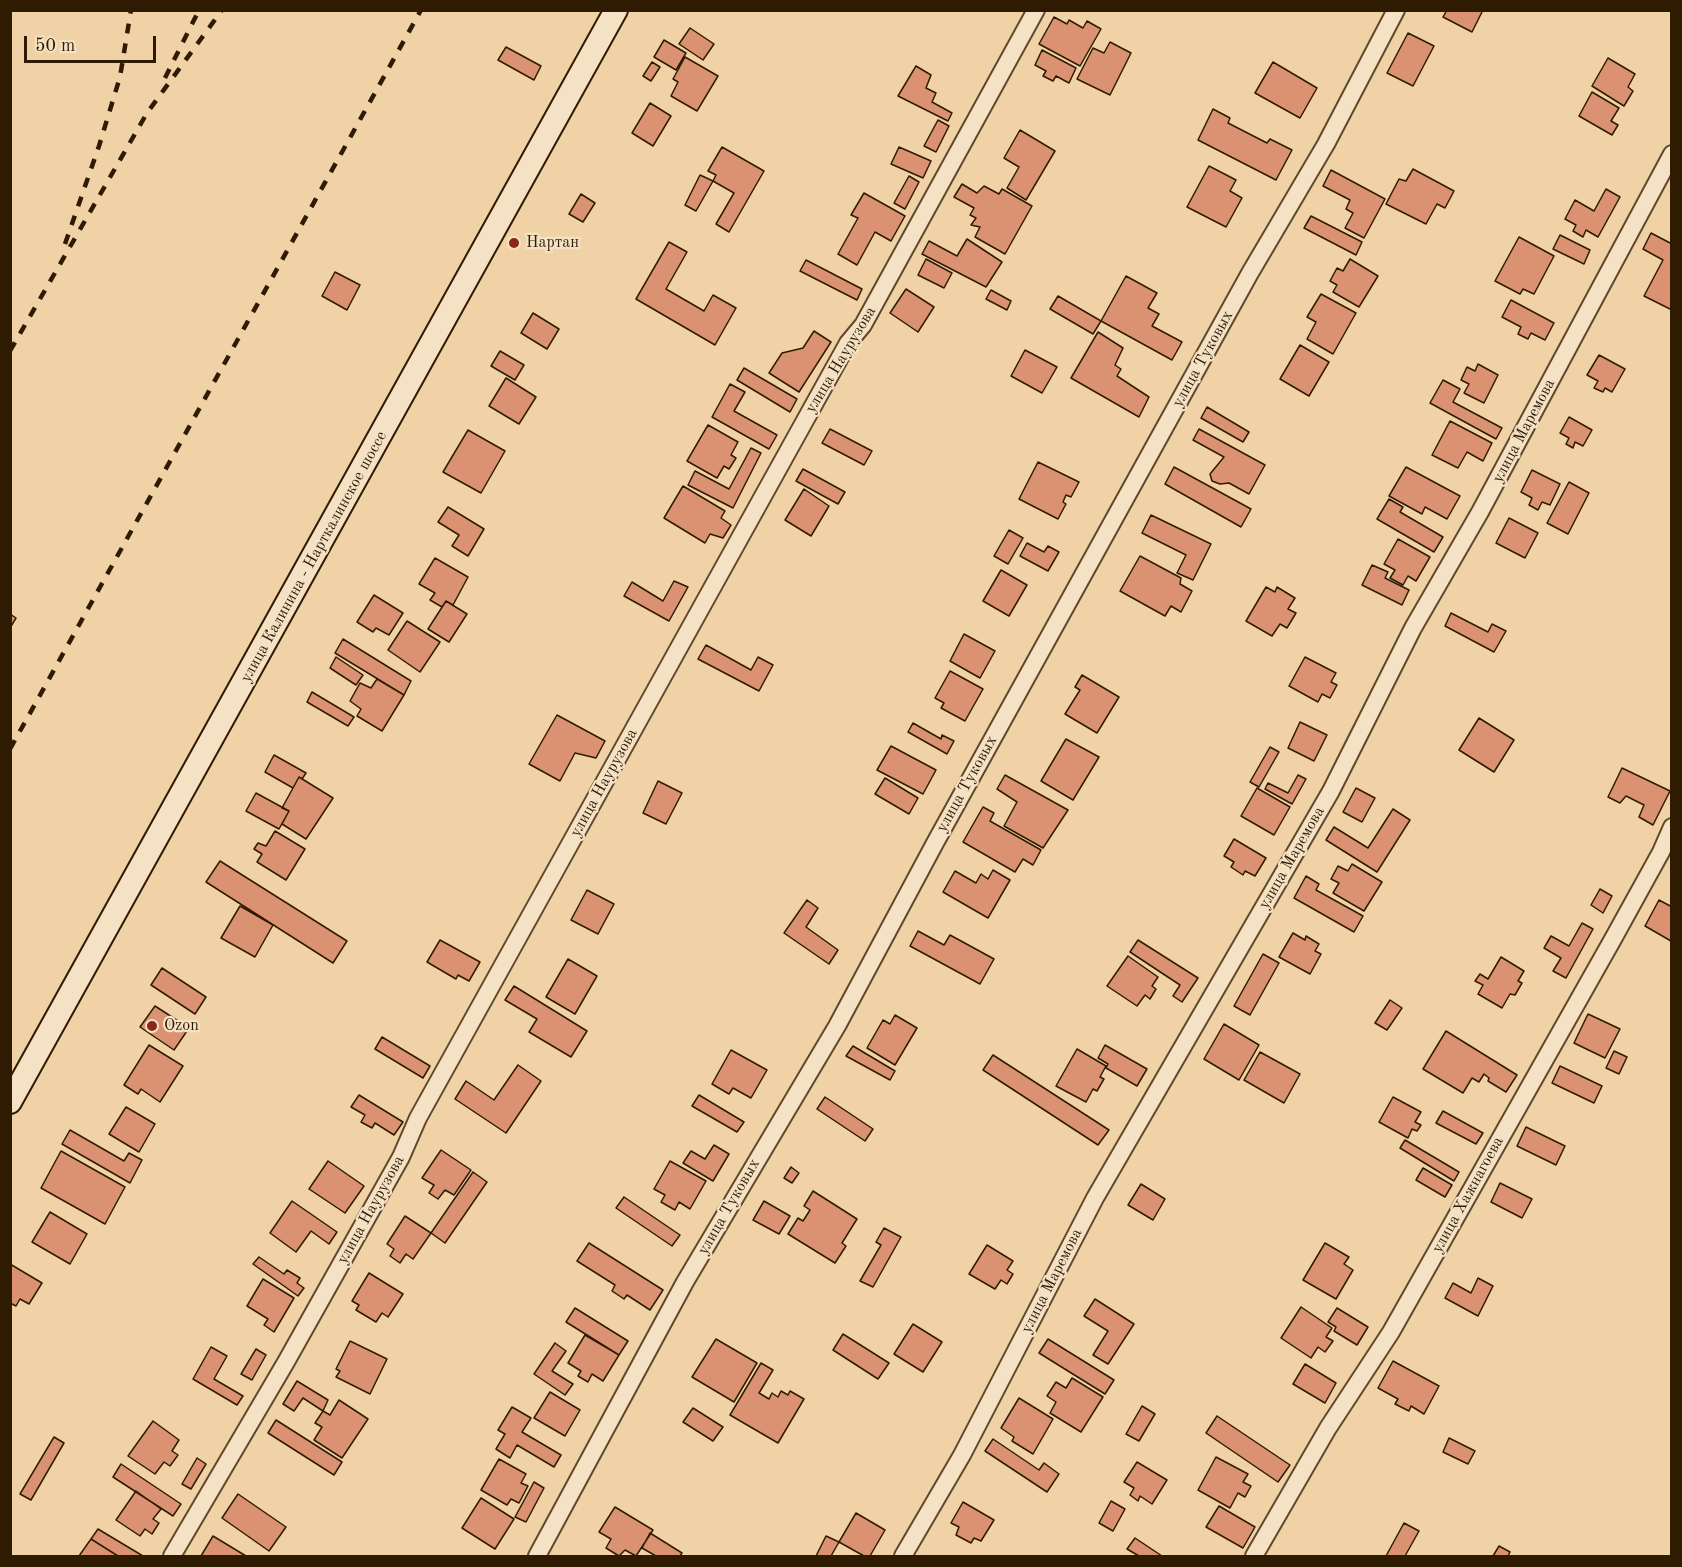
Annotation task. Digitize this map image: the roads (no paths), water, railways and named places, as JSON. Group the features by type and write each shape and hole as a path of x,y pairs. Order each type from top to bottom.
{"main road":[{"name":"улица Калинина - Нарткалинское шоссе","path":"10,1102 615,10"}],"street":[{"name":"улица Наурузова","path":"172,1557 286,1362 395,1167 447,1066 842,353 863,325 1036,10"},
{"name":"улица Туковых","path":"537,1557 685,1282 837,1026 935,843 1244,283 1326,144 1396,10"},
{"name":"улица Маремова","path":"903,1557 962,1455 1095,1198 1331,791 1413,628 1480,512 1671,154"},
{"name":"улица Хажнагоева","path":"1254,1557 1328,1428 1391,1332 1623,920 1671,827"}],"railway":[{"path":"65,244 120,77 131,10"},
{"path":"165,78 199,10"},
{"path":"10,351 147,113 222,10"},
{"path":"10,749 421,10"}],"place":[{"name":"Нартан","path":"514,243"},
{"name":"Ozon","path":"152,1026"}]}
